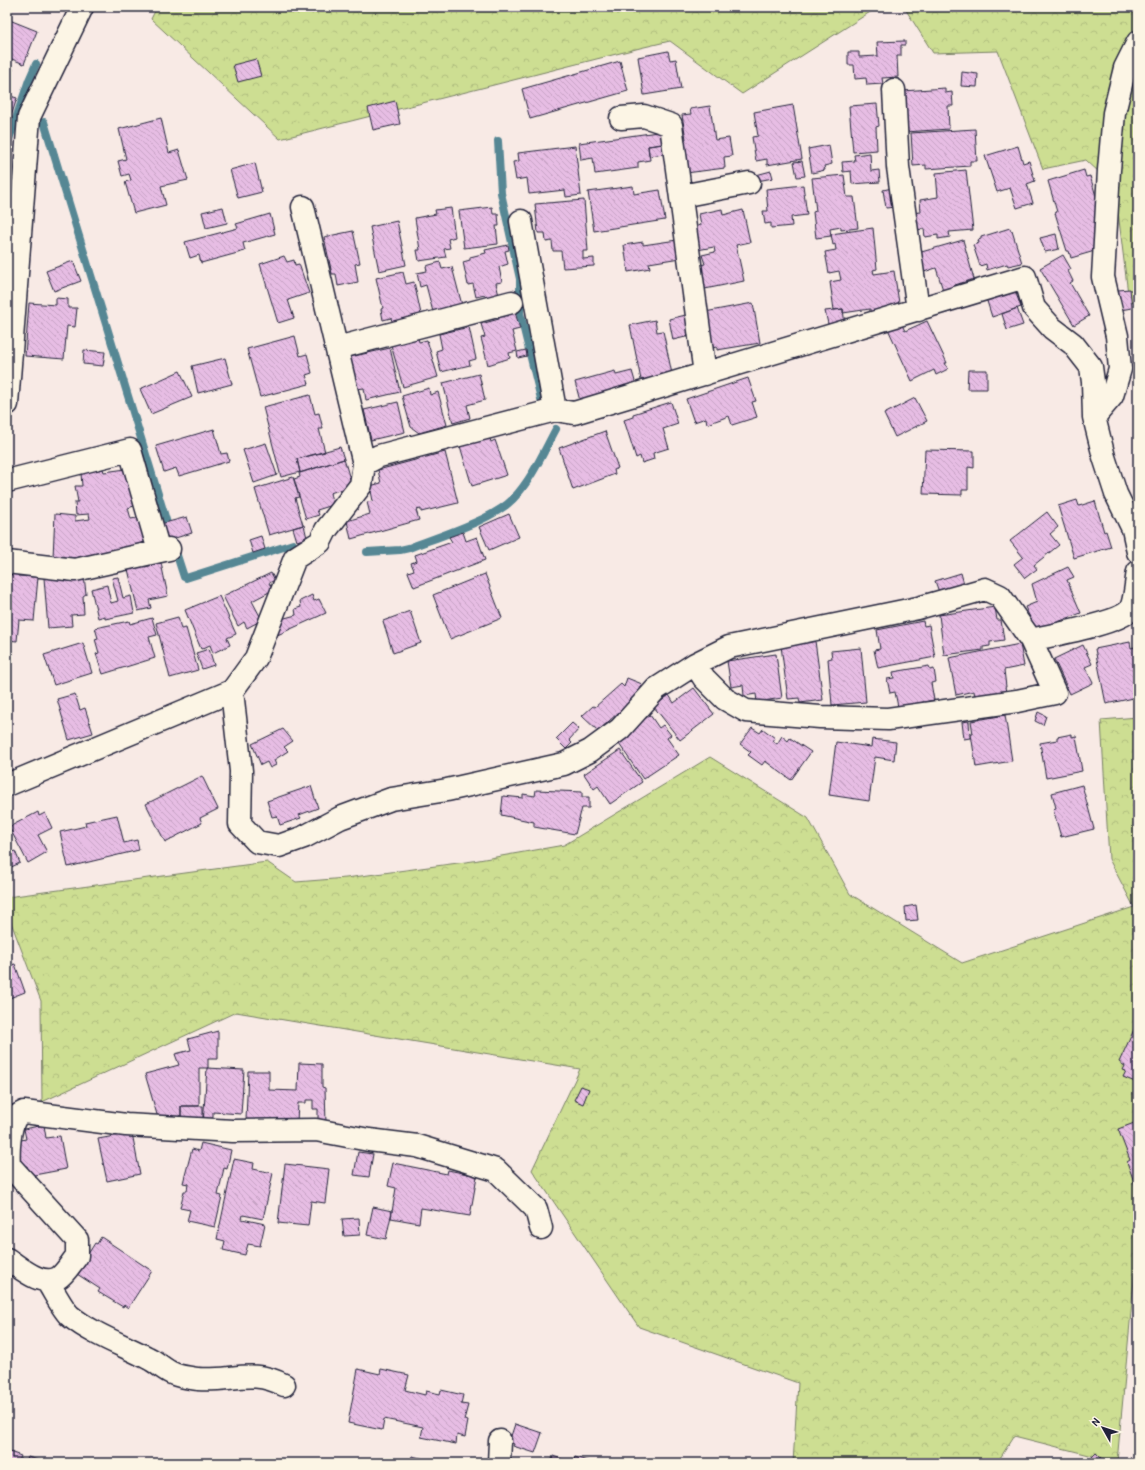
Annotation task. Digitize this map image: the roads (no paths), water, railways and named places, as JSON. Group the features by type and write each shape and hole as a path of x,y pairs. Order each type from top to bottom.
{"street":[{"path":"7,404 29,118 82,7"},
{"path":"1094,417 1112,396 1120,369 1117,336 1103,277 1108,170 1114,113 1125,68 1138,42"},
{"path":"894,90 898,167 918,310"},
{"path":"621,118 644,116 671,125 705,374"},
{"path":"680,196 749,184"},
{"path":"7,785 232,691 256,658 295,558 320,542 326,530 361,485 364,464 304,207"},
{"path":"521,221 555,410"},
{"path":"364,464 379,456 555,410 574,413 1025,277 1034,308 1052,328 1073,344 1091,367 1094,417 1104,457 1116,494 1133,528 1138,552"},
{"path":"336,348 512,302"},
{"path":"7,481 130,450 164,550 75,570 7,562"},
{"path":"1031,640 1099,624 1118,617 1129,610 1134,597 1138,572"},
{"path":"232,691 241,771 240,824 257,842 279,846 304,837 340,818 391,799 447,790 564,764 590,751 620,729 656,689 696,664 729,647 918,608 985,589 1000,596 1031,640 1055,693 1017,701 888,719 820,717 746,711 724,699 704,678 696,664"},
{"path":"7,1259 39,1279 47,1281 58,1278 77,1256 77,1240 9,1165 8,1151 16,1117 24,1112 126,1125 233,1131 316,1130 370,1140 417,1146 496,1170 536,1209 541,1228"},
{"path":"47,1281 69,1316 105,1338 150,1359 174,1374 197,1379 219,1380 238,1376 258,1376 273,1379 284,1385"},
{"path":"499,1463 500,1440"}],"waterway":[{"path":"7,145 36,64"},
{"path":"44,122 170,533"},
{"path":"498,141 501,193 520,279 520,313 543,407"},
{"path":"367,552 409,548 479,521 504,507 513,499 526,483 537,466 556,429"},
{"path":"174,546 184,577 186,578 293,544"}]}
